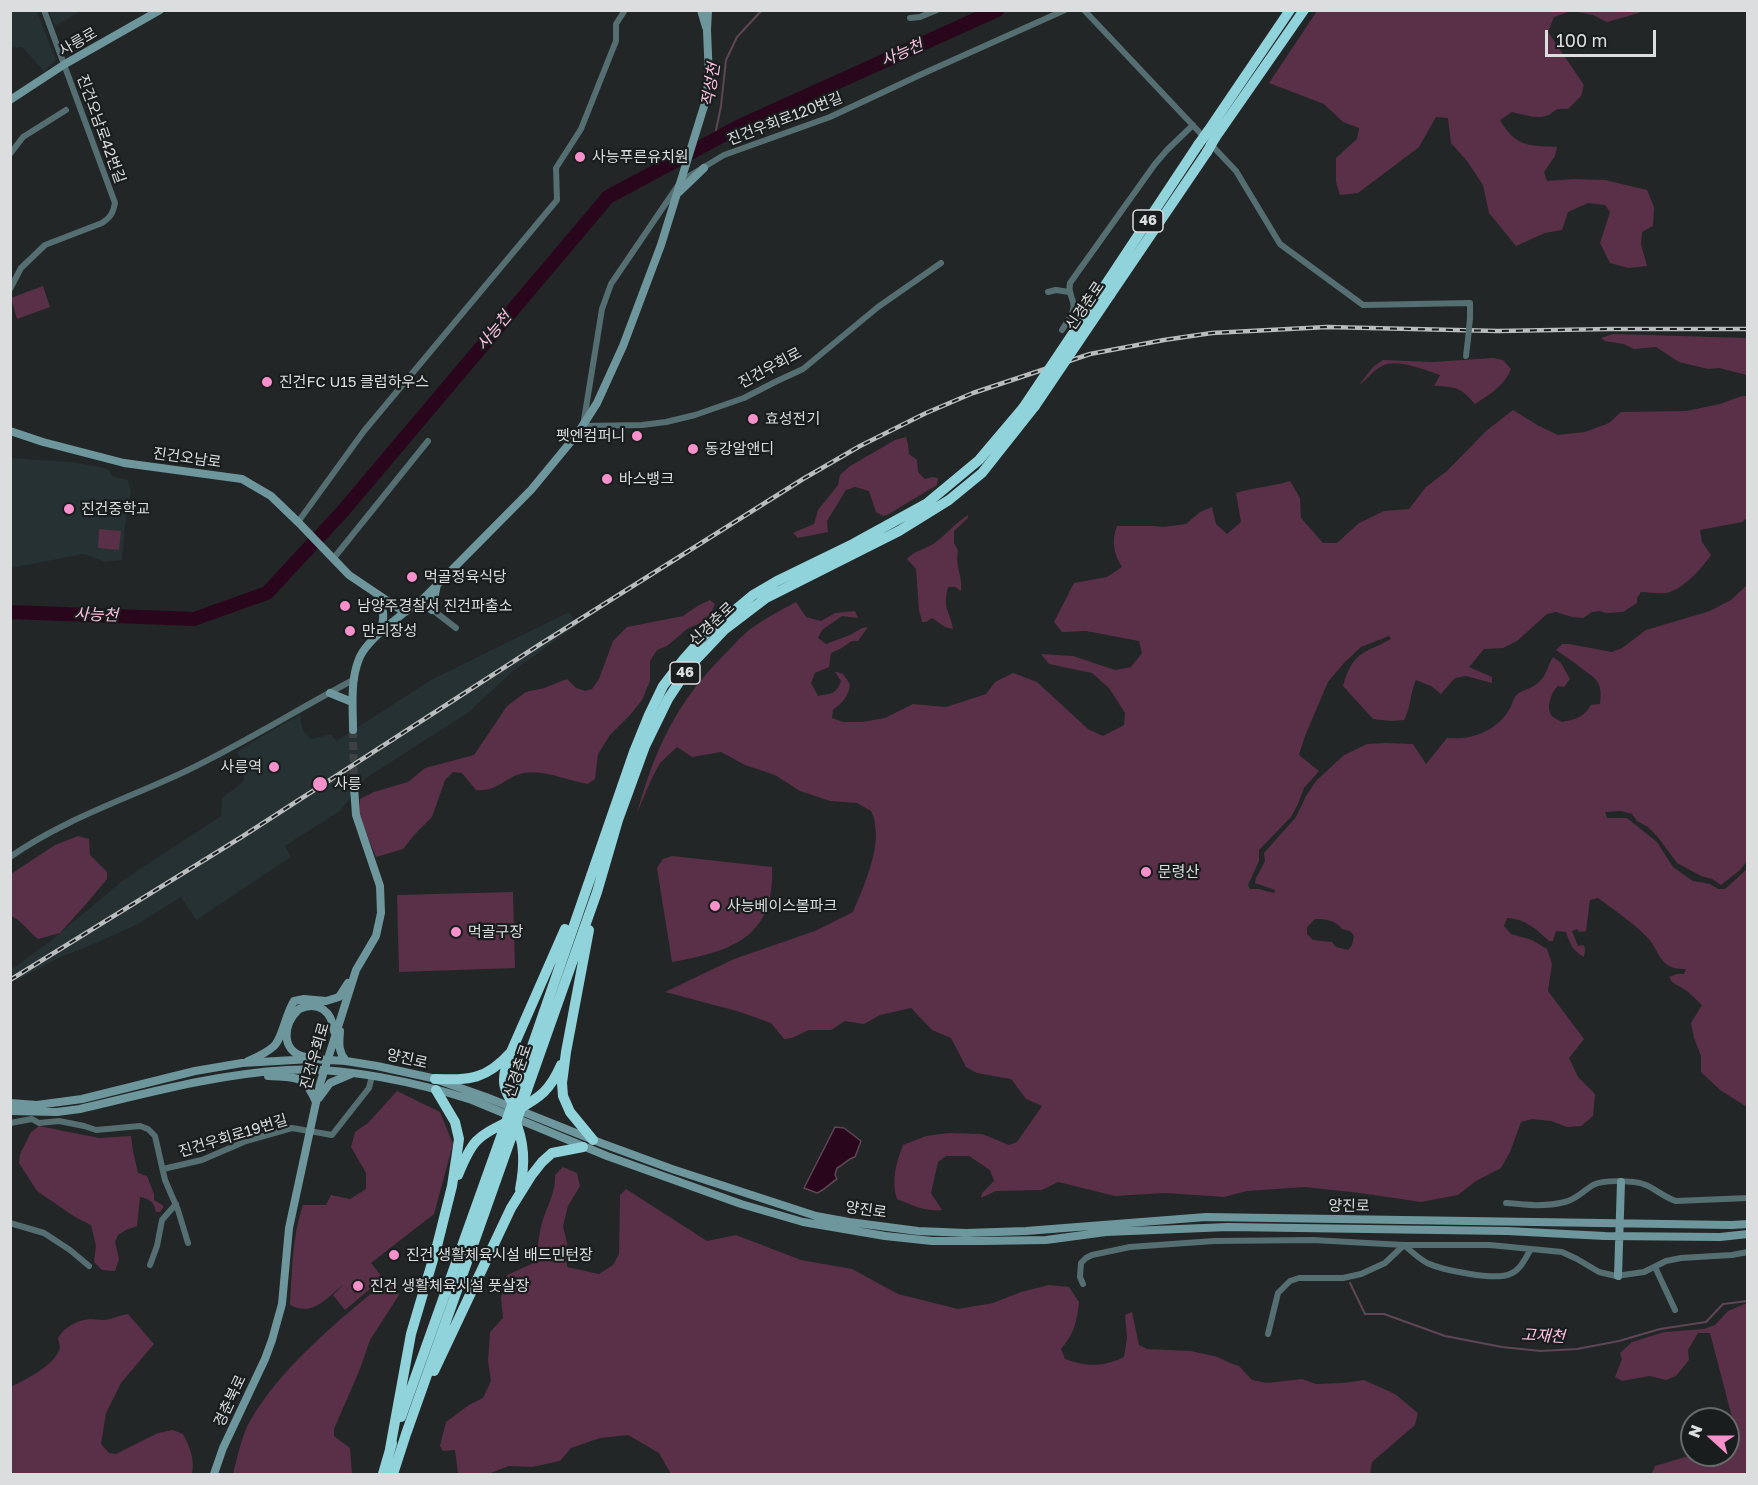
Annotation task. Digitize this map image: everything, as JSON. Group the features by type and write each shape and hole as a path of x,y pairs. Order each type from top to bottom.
{"highway":[{"name":"신경춘로","path":"1212,135 1290,10"},
{"name":"신경춘로","path":"523,1088 585,889 634,752 663,686 706,634 753,595 926,504 979,460 1023,408 1098,296 1304,10"},
{"name":"신경춘로","path":"383,1474 390,1449 597,892 618,820 645,746 668,699 689,667 724,630 766,598 899,531 949,500 982,473 1035,406 1110,295 1202,149"},
{"path":"519,1195 524,1169 524,1153 515,1114 503,1084 505,1069 585,889"},
{"path":"593,1140 570,1112 563,1096 562,1083 597,892"},
{"path":"390,1449 411,1334 437,1246 459,1139 455,1122 436,1085 486,1074 511,1052"},
{"path":"446,1208 472,1144 481,1135 515,1114 547,1090 566,1052"},
{"name":"신경춘로","path":"393,1474 506,1136"},
{"path":"406,1434 519,1195 542,1162 552,1153 583,1147"}],"main road":[{"name":"사릉로","path":"10,100 64,64 160,10"},
{"path":"701,10 707,30"},
{"path":"353,730 352,702 355,679 359,658 365,648 404,612 421,601 531,490 583,426 597,403 661,245 705,103 709,78 708,10"},
{"path":"677,195 704,168"},
{"name":"진건오남로","path":"10,431 124,463 242,479 271,496 349,575 404,612"},
{"path":"432,610 438,583"},
{"path":"378,595 384,619 380,633"},
{"path":"330,693 352,702"},
{"name":"진건우회로","path":"272,1340 282,1304 289,1228 324,1070 356,970 376,936 381,913 380,886 356,815 354,787"},
{"path":"242,1063 258,1057 276,1045 289,1008 294,1001 304,999 326,1001 339,997 356,970"},
{"path":"311,1059 297,1055 289,1048 286,1041 295,1012 303,1007 312,1006 328,1012 335,1035"},
{"path":"341,1014 338,1047 346,1061"},
{"name":"양진로","path":"10,1103 37,1105 82,1099 195,1071 242,1063 311,1059 377,1066 436,1085"},
{"name":"양진로","path":"11,1112 57,1112 80,1109 217,1078 256,1073 324,1070 372,1076 436,1085 486,1096 515,1114 583,1147 741,1204 803,1222 873,1235 932,1241 1046,1240 1129,1231 1228,1227 1507,1231 1620,1236 1748,1234"},
{"path":"256,1073 266,1076 294,1077 304,1081 316,1102"},
{"path":"316,1102 330,1083 351,1074"},
{"name":"양진로","path":"515,1114 816,1216 918,1231 966,1233 1026,1231 1206,1217 1748,1224"},
{"path":"1618,1276 1621,1182"},
{"name":"경춘북로","path":"214,1474 223,1448 272,1340"}],"street":[{"path":"44,10 64,64"},
{"path":"301,524 364,431 557,200 556,168 581,129 616,41 616,24 625,10"},
{"path":"910,18 920,17 937,10"},
{"name":"진건우회로120번길","path":"681,181 724,155 830,117 1065,10"},
{"path":"1084,10 1236,171 1280,244 1363,304 1470,303 1466,356"},
{"name":"진건오남로42번길","path":"10,289 21,268 45,245 102,223 114,212 115,203 64,64"},
{"path":"10,154 23,138 66,110"},
{"path":"1062,330 1074,308 1069,292 1070,283 1143,180 1167,150 1193,125"},
{"path":"583,426 605,297 617,275 681,181"},
{"name":"진건우회로","path":"583,426 642,425 666,422 695,416 744,398 803,369 878,307 941,263"},
{"path":"1048,292 1056,290 1069,292"},
{"path":"332,558 428,441"},
{"path":"421,601 456,628"},
{"path":"10,857 49,833 111,803 187,771 290,717 355,679"},
{"name":"진건우회로19번길","path":"163,1168 202,1160 246,1142 292,1128 332,1135 369,1088 372,1076"},
{"name":"진건우회로19번길","path":"10,1123 32,1119 39,1123 59,1121 96,1130 140,1126 148,1129 154,1137 165,1180 176,1204 188,1243"},
{"path":"1506,1203 1541,1206 1568,1201 1594,1185 1621,1182 1645,1185 1676,1201 1748,1198"},
{"path":"150,1265 157,1246 162,1220 176,1204"},
{"path":"10,1223 44,1233 89,1266"},
{"path":"1083,1284 1080,1267 1086,1258 1130,1247 1172,1243 1313,1240 1404,1245 1490,1245 1562,1252 1599,1272 1618,1276 1644,1272 1666,1261 1681,1258 1748,1252"},
{"path":"1404,1245 1419,1258 1441,1269 1485,1276 1509,1275 1518,1269 1531,1249"},
{"path":"1268,1334 1278,1293 1290,1281 1299,1278 1343,1278 1361,1274 1385,1263 1404,1245"},
{"path":"1654,1267 1675,1310"}],"shaded area":[{"path":"11,10 37,12 56,60 44,71 22,47 11,48"},
{"path":"1641,10 1639,13 1607,22 1593,15 1572,11"},
{"path":"49,11 81,11 55,26"},
{"path":"1317,11 1571,11 1554,17 1548,32 1584,85 1581,96 1568,109 1557,109 1546,116 1533,117 1512,112 1500,120 1512,136 1524,143 1557,147 1555,156 1544,172 1547,181 1605,180 1647,190 1654,207 1653,226 1642,232 1641,244 1647,266 1628,268 1610,263 1600,243 1610,212 1605,205 1588,203 1568,212 1562,230 1545,233 1516,246 1489,213 1483,185 1467,161 1451,143 1448,118 1436,117 1419,147 1358,193 1340,195 1336,182 1336,158 1357,139 1359,128 1343,122 1324,104 1269,83"},
{"path":"43,286 50,307 17,319 11,298"},
{"path":"1613,334 1747,338 1747,375 1679,362 1656,347 1634,349 1601,338"},
{"path":"1492,358 1503,360 1511,369 1501,385 1475,404 1458,389 1434,386 1440,375 1403,364 1382,366 1359,385 1373,367 1383,360 1433,362"},
{"path":"1747,396 1747,518 1742,522 1700,530 1702,542 1711,555 1697,572 1679,588 1672,591 1641,592 1637,603 1623,612 1592,612 1583,618 1556,612 1547,614 1517,641 1503,648 1484,649 1469,667 1492,677 1492,683 1466,676 1455,678 1441,694 1431,686 1416,680 1404,720 1373,719 1343,686 1351,666 1360,655 1391,639 1389,636 1361,647 1328,682 1305,736 1299,755 1319,771 1304,788 1291,817 1259,850 1259,861 1248,885 1250,889 1274,893 1275,890 1255,883 1265,861 1264,853 1296,817 1316,781 1344,755 1367,744 1413,744 1426,764 1447,738 1474,736 1497,724 1509,710 1518,694 1541,680 1553,657 1561,663 1570,679 1564,687 1558,686 1554,692 1549,704 1550,713 1562,722 1579,717 1591,705 1600,704 1599,685 1594,678 1556,650 1562,644 1612,652 1622,648 1646,630 1710,611 1731,600 1747,585 1747,861 1740,870 1721,885 1677,863 1657,836 1637,821 1632,814 1621,811 1605,812 1607,818 1627,818 1657,842 1673,867 1693,881 1725,889 1747,869 1747,1107 1720,1090 1701,1072 1701,1056 1691,1023 1702,1005 1687,991 1672,982 1669,977 1684,974 1686,969 1665,963 1646,936 1598,898 1590,900 1586,931 1579,932 1577,929 1572,931 1578,946 1584,945 1584,957 1572,946 1566,932 1556,931 1553,941 1549,941 1520,920 1507,918 1504,926 1511,934 1532,940 1547,949 1552,964 1548,991 1584,1039 1569,1058 1578,1077 1595,1094 1593,1116 1581,1126 1567,1127 1551,1121 1532,1119 1521,1122 1510,1152 1501,1168 1476,1181 1458,1195 1421,1202 1305,1187 1247,1191 1224,1197 1165,1193 1115,1196 1058,1182 1042,1190 996,1191 981,1198 982,1193 994,1181 990,1170 969,1156 946,1156 938,1162 931,1193 942,1210 919,1207 897,1199 895,1192 895,1172 903,1145 926,1136 948,1133 982,1134 1009,1145 1017,1142 1042,1106 1026,1099 1011,1079 977,1073 966,1067 951,1038 932,1030 911,1008 880,1015 864,1024 845,1021 831,1030 809,1030 784,1039 771,1023 737,1011 665,992 734,959 815,931 853,912 870,869 876,835 875,821 871,811 857,803 830,801 800,791 775,775 745,765 721,752 692,757 677,747 660,763 637,813 660,747 681,708 708,672 745,634 779,611 796,602 806,617 821,621 835,613 855,611 858,618 842,616 822,630 818,638 826,644 868,627 858,641 852,641 831,653 829,667 815,673 811,683 818,696 832,693 837,689 841,681 835,672 843,674 850,684 845,698 833,710 832,718 843,722 862,722 885,718 913,704 946,707 986,694 995,682 1013,673 1037,682 1088,729 1103,736 1124,725 1125,713 1109,688 1092,673 1049,664 1041,654 1073,656 1115,670 1131,667 1142,653 1139,641 1086,631 1062,632 1054,622 1074,583 1107,577 1122,567 1114,547 1117,526 1163,527 1186,524 1200,512 1212,507 1216,524 1227,534 1241,522 1236,493 1290,481 1300,498 1301,518 1323,543 1337,543 1359,523 1384,511 1409,509 1426,487 1447,471 1486,431 1513,410 1558,435 1585,432 1609,423 1621,412 1686,411","holes":["1315,919 1333,922 1342,929 1350,931 1354,936 1348,950 1336,947 1332,942 1313,940 1307,934 1307,927"]},
{"path":"906,437 909,454 917,460 918,472 925,479 938,478 937,485 883,516 876,512 869,491 855,487 846,490 827,521 828,532 798,538 793,533 814,524 818,510 838,485 840,475 850,466 895,440"},
{"name":"진건중학교","path":"11,458 70,462 101,467 109,470 112,476 128,480 131,492 122,560 105,562 84,554 11,568"},
{"path":"968,515 968,518 954,531 961,591 955,587 948,587 946,595 946,606 953,629 945,627 932,618 922,622 916,569 907,559 933,544"},
{"path":"99,529 121,531 119,550 98,548"},
{"path":"710,600 715,604 711,614 700,623 687,629 667,646 657,650 650,661 650,681 642,700 610,735 598,754 595,779 588,784 531,772 517,775 490,789 476,790 462,773 453,772 445,780 432,817 403,849 376,857 359,815 360,799 374,792 408,782 425,768 474,755 507,706 526,692 567,679 576,688 586,691 592,689 599,679 613,641 627,627 683,616"},
{"path":"569,612 577,625 513,671 469,712 366,778 340,811 285,846 291,857 196,920 181,897 138,924 58,958 16,981 11,970 53,939 122,881 221,816 222,798 243,782 245,767 237,752 300,715 303,731 311,739 331,734 336,741 431,680"},
{"path":"78,836 89,839 90,855 107,872 107,879 60,933 38,939 11,916 11,874 55,845"},
{"name":"사능베이스볼파크","path":"672,856 772,867 771,891 766,910 746,937 731,946 694,958 672,962 657,868 663,859"},
{"name":"먹골구장","path":"513,892 515,968 399,972 397,895"},
{"path":"397,1091 440,1112 453,1144 434,1214 371,1263 383,1278 345,1310 333,1295 344,1284 313,1307 306,1309 290,1305 295,1242 303,1205 326,1205 331,1195 350,1199 366,1189 366,1173 351,1147 355,1132 368,1123"},
{"path":"39,1126 99,1138 131,1136 138,1173 147,1176 154,1200 164,1206 160,1212 156,1212 151,1202 140,1197 137,1226 118,1235 115,1242 119,1259 115,1271 102,1270 94,1262 96,1246 91,1225 37,1191 19,1163 20,1154 31,1132"},
{"path":"835,1127 844,1128 861,1141 855,1157 837,1168 835,1175 837,1179 823,1190 817,1193 804,1188"},
{"path":"563,1167 577,1173 580,1186 568,1206 563,1226 567,1243 567,1267 599,1274 613,1265 619,1254 620,1195 626,1189 707,1241 736,1235 801,1260 852,1269 898,1294 958,1309 993,1303 1021,1292 1049,1285 1069,1287 1079,1302 1072,1333 1061,1349 1065,1359 1073,1362 1088,1365 1102,1364 1124,1357 1127,1338 1125,1315 1132,1312 1139,1345 1147,1349 1191,1351 1218,1357 1239,1366 1252,1380 1267,1383 1302,1379 1316,1384 1364,1380 1395,1394 1418,1413 1415,1425 1372,1462 1370,1474 670,1474 659,1453 628,1435 600,1438 571,1448 560,1461 532,1467 509,1466 488,1474 458,1474 455,1450 443,1451 440,1446 446,1422 483,1398 491,1381 488,1361 490,1332 503,1318 501,1298 507,1275 536,1262 540,1231 554,1189 555,1175"},
{"path":"385,1282 395,1285 399,1295 370,1340 334,1429 334,1436 350,1448 352,1474 233,1474 247,1426 277,1382 311,1346"},
{"path":"1747,1303 1747,1474 1654,1474 1652,1473 1655,1466 1680,1459 1680,1467 1740,1467 1740,1407 1729,1407 1710,1333 1698,1333 1688,1350 1689,1360 1676,1376 1666,1380 1649,1376 1622,1381 1615,1377 1622,1359 1620,1353 1632,1342 1664,1332 1704,1329 1715,1325 1728,1311"},
{"path":"128,1314 154,1344 121,1383 106,1413 101,1444 109,1453 116,1454 158,1433 173,1430 183,1434 188,1443 192,1459 192,1474 11,1474 11,1387 47,1366 53,1360 60,1347 58,1338 72,1325 90,1319 107,1320"}],"waterway":[{"name":"적성천","path":"714,140 721,106 726,60 737,37 762,10"},
{"name":"사능천","path":"10,612 194,619 267,593 343,511 608,197 740,126 997,10"},
{"name":"고재천","path":"1350,1283 1365,1314 1384,1314 1445,1336 1502,1347 1540,1351 1577,1349 1619,1341 1660,1329 1706,1322 1723,1304 1748,1301"}],"tunnel":[{"path":"353,730 354,787"}],"railway":[{"path":"10,980 240,838 539,645 803,479 860,446 926,413 973,393 1090,354 1212,333 1327,327 1498,331 1748,329"}],"place":[{"name":"사능푸른유치원","path":"580,157"},
{"name":"진건FC U15 클럽하우스","path":"267,382"},
{"name":"효성전기","path":"753,419"},
{"name":"펫엔컴퍼니","path":"637,436"},
{"name":"동강알앤디","path":"693,449"},
{"name":"바스뱅크","path":"607,479"},
{"name":"진건중학교","path":"69,509"},
{"name":"먹골정육식당","path":"412,577"},
{"name":"남양주경찰서 진건파출소","path":"345,606"},
{"name":"만리장성","path":"350,631"},
{"name":"사릉역","path":"274,767"},
{"name":"사릉","path":"320,784"},
{"name":"문령산","path":"1146,872"},
{"name":"사능베이스볼파크","path":"715,906"},
{"name":"먹골구장","path":"456,932"},
{"name":"진건 생활체육시설 배드민턴장","path":"394,1255"},
{"name":"진건 생활체육시설 풋살장","path":"358,1286"}]}
